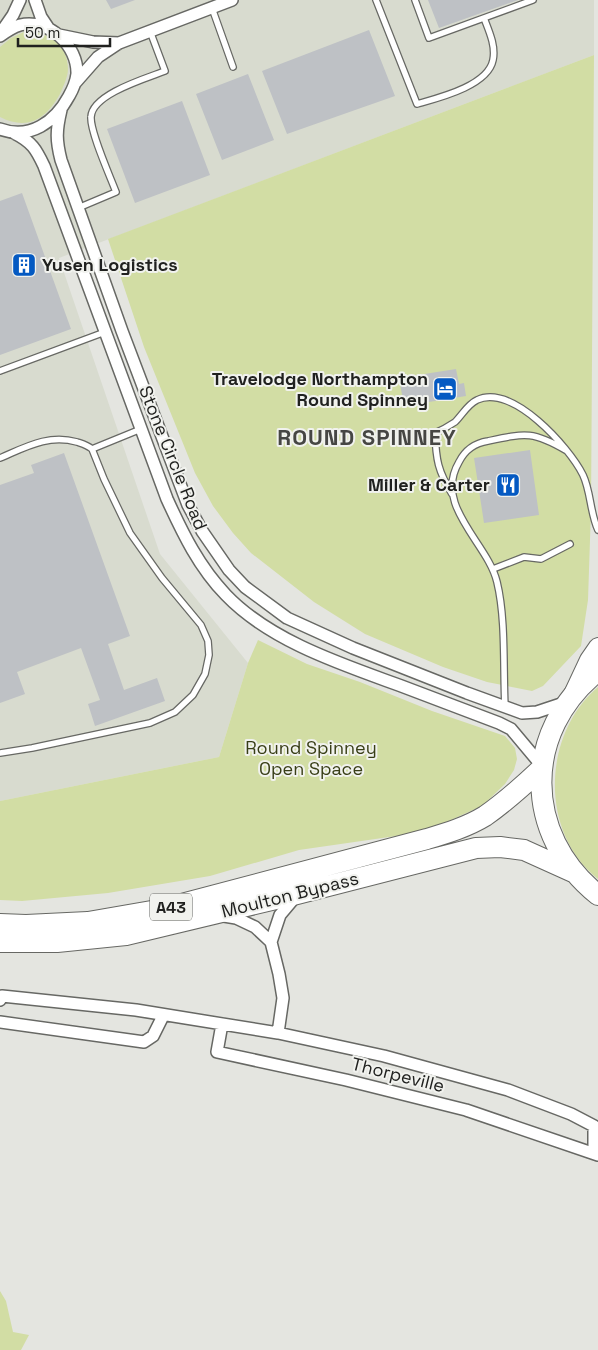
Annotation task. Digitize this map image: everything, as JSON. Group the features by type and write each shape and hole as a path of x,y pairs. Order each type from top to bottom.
{"highway":[{"path":"586,884 561,855 551,835 541,791 542,767 550,732 570,698 598,671"},
{"name":"Moulton Bypass","path":"0,924 26,925 88,922 163,909 427,839 458,829 484,816 515,793 542,767"},
{"name":"Moulton Bypass","path":"0,942 57,942 126,935 476,848 500,847 524,850 586,884"}],"main road":[{"path":"570,698 598,647"},
{"path":"586,884 598,905"}],"street":[{"path":"0,35 20,0"},
{"path":"35,0 41,16 66,43 74,59 77,74 76,82"},
{"path":"0,35 22,24 38,25 93,42 119,42 232,0"},
{"name":"Stone Circle Road","path":"119,42 98,57 76,82 61,110 56,129 56,140 78,208 188,505 202,531 229,570 245,587 264,603 287,618 311,630 458,690 522,713 537,712 570,698"},
{"name":"Stone Circle Road","path":"14,133 37,129 61,110"},
{"name":"Stone Circle Road","path":"0,129 14,133 27,140 36,149 44,166 167,499 185,538 204,569 227,596 251,617 273,632 314,652 500,723 510,729 542,767"},
{"path":"278,1033 283,998 271,942 280,915 297,894"},
{"path":"216,914 236,918 255,927 271,942"},
{"name":"Thorpeville","path":"0,1000 2,996 136,1010 163,1016 222,1024 278,1033 392,1058 508,1090 571,1114 594,1126 596,1154 466,1110 346,1080 217,1052 222,1024"},
{"path":"0,1022 144,1042 153,1036 163,1016"}],"lane":[{"path":"376,0 417,104 456,93 489,70 493,61 493,44 484,18"},
{"path":"415,0 428,38 533,0"},
{"path":"212,8 234,67"},
{"path":"78,208 116,192 94,134 91,117 94,109 111,94 124,86 165,71 150,32"},
{"path":"0,371 105,332"},
{"path":"505,707 501,599 493,568 462,518 453,494 442,477 436,458 435,433 454,423 476,400 492,396 518,405 547,428 567,451 583,476 598,530"},
{"path":"92,449 141,430"},
{"path":"453,494 452,480 455,468 472,446 522,434 550,442 567,451"},
{"path":"0,458 45,440 62,439 87,445 92,449 130,533 162,578 201,625 208,640 209,655 205,674 193,694 175,712 163,718 150,723 0,753"},
{"path":"493,568 524,557 541,560 570,544"}],"shaded area":[{"path":"0,0 594,0 594,55 59,258 160,554 248,663 219,757 0,801"}],"green space":[{"path":"24,32 40,33 54,40 64,52 68,69 60,94 49,110 35,120 19,123 0,117 0,47 11,38"},
{"path":"594,55 591,510 588,600 581,646 543,686 532,691 487,682 443,667 365,634 314,602 251,553 213,506 195,473 144,347 108,239"},
{"name":"Round Spinney Open Space","path":"258,640 307,664 505,736 515,748 517,759 514,770 505,784 482,806 424,832 299,850 210,876 108,893 22,901 0,900 0,801 219,757 248,663"},
{"path":"598,687 598,879 579,859 565,836 557,810 555,783 558,756 566,730 580,707"},
{"path":"0,1291 6,1301 13,1332 29,1335 21,1350 0,1350"}],"building":[{"path":"106,0 135,0 111,9"},
{"path":"428,0 518,0 439,28"},
{"path":"369,30 395,96 287,134 262,71"},
{"path":"248,74 274,140 222,160 196,94"},
{"path":"182,101 210,175 135,203 107,129"},
{"name":"Yusen Logistics","path":"22,193 71,329 0,355 0,201"},
{"path":"456,369 459,384 464,383 466,396 404,406 399,378"},
{"path":"530,450 539,515 484,523 474,458"},
{"path":"64,453 130,636 108,644 124,690 157,678 165,701 95,726 88,704 100,700 81,648 17,672 25,694 0,703 0,485 34,473 31,465"}],"place":[{"name":"Yusen Logistics","path":"24,265"},
{"name":"Travelodge Northampton Round Spinney","path":"445,389"},
{"name":"Miller & Carter","path":"508,485"}],"district":[{"name":"ROUND SPINNEY","path":"367,437"}]}
